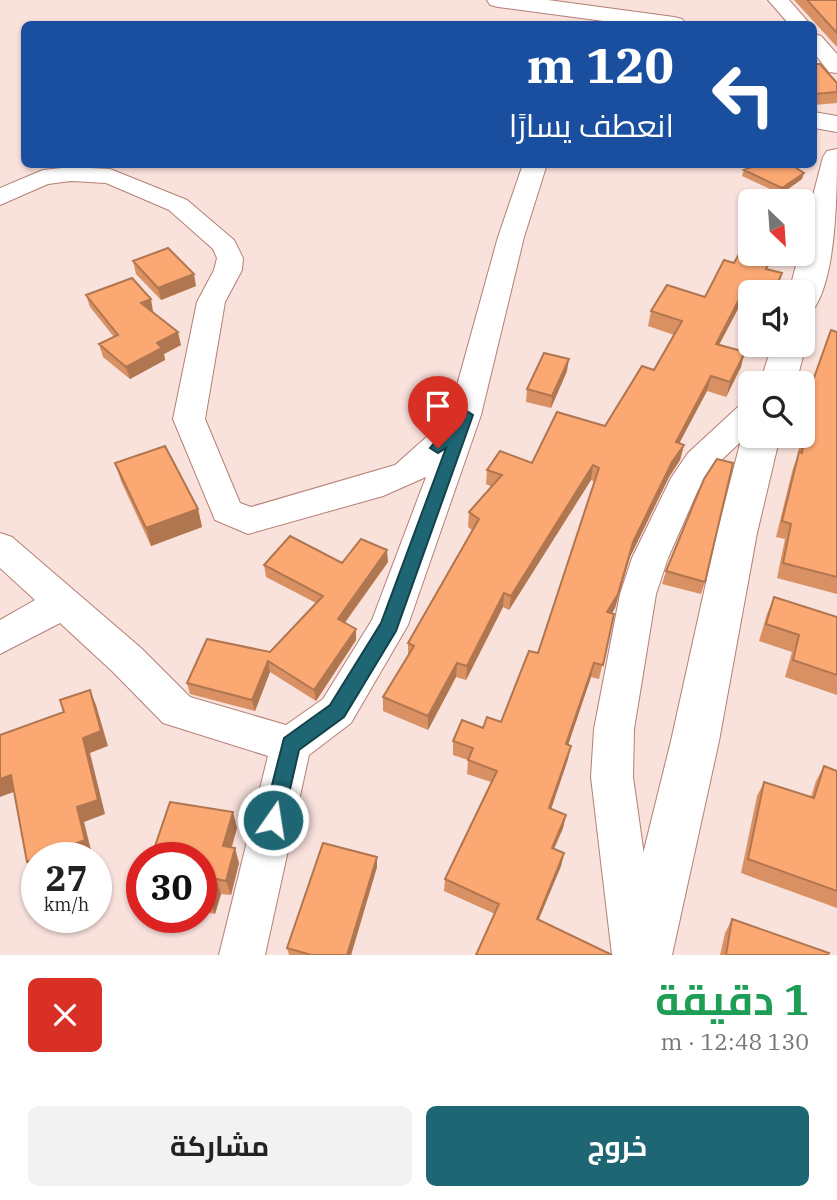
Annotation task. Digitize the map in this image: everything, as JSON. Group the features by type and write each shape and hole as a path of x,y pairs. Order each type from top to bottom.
{"main road":[{"path":"498,0 584,18 629,21"},
{"path":"817,121 837,124"},
{"path":"809,280 835,174"},
{"path":"645,955 695,741 737,533 758,448"}],"street":[{"path":"778,0 797,0"},
{"path":"778,0 797,21"},
{"path":"817,44 837,67"},
{"path":"242,955 291,745 337,711 389,625 465,415 511,237 535,168"},
{"path":"0,197 43,177 71,174 110,176 178,205 225,246 230,258 228,270 211,302 189,419 226,511 248,521 407,474 422,463 465,415"},
{"path":"635,955 612,777 614,729 638,594 650,558 683,487 700,461 738,425"},
{"path":"0,547 127,660 177,711 291,745"},
{"path":"0,638 63,603"}],"building":[{"path":"807,0 837,0 837,33"},
{"path":"817,64 837,83 837,92 817,94"},
{"path":"796,168 804,173 782,188 744,170"},
{"path":"168,248 194,274 158,288 133,261"},
{"path":"738,256 738,266 767,266 766,269 782,273 779,280 738,280 738,302 716,344 738,350 738,357 742,357 730,382 711,376 676,442 684,445 672,462 633,542 618,594 607,612 614,614 603,665 594,663 566,744 571,746 549,808 566,815 552,848 564,853 537,919 612,955 476,955 499,904 445,879 497,771 468,760 473,748 453,741 462,720 483,728 487,717 501,722 529,651 538,653 599,468 593,465 511,596 504,593 467,666 457,663 428,716 383,697 414,646 408,643 479,519 469,512 502,475 487,470 500,451 532,463 557,412 605,426 642,366 654,370 682,321 651,311 667,285 705,297 724,260 734,263"},
{"path":"132,278 151,299 141,303 178,332 157,343 162,348 126,367 99,344 118,335 86,295"},
{"path":"831,330 837,332 837,577 783,563 791,524 782,521 799,452 802,453 803,448 815,448 815,375"},
{"path":"544,353 569,359 552,396 527,389"},
{"path":"165,446 198,509 146,528 115,463"},
{"path":"717,459 733,463 705,582 666,571 704,479"},
{"path":"290,536 342,563 361,539 387,550 338,619 356,629 314,690 268,661 252,700 187,683 207,639 270,652 323,596 264,565"},
{"path":"774,597 837,617 837,675 793,660 799,635 766,624"},
{"path":"90,690 101,731 83,738 98,800 77,807 85,840 23,842 11,775 0,779 0,735 64,712 60,700"},
{"path":"824,766 837,771 837,891 748,859 764,782 814,798"},
{"path":"170,802 233,812 223,846 235,848 226,881 217,879 217,842 156,842"},
{"path":"323,843 377,857 347,955 311,955 287,948"},
{"path":"732,919 829,953 726,955"}],"route":[{"path":"273,820 291,745 337,711 389,625 465,415 438,448"}]}
